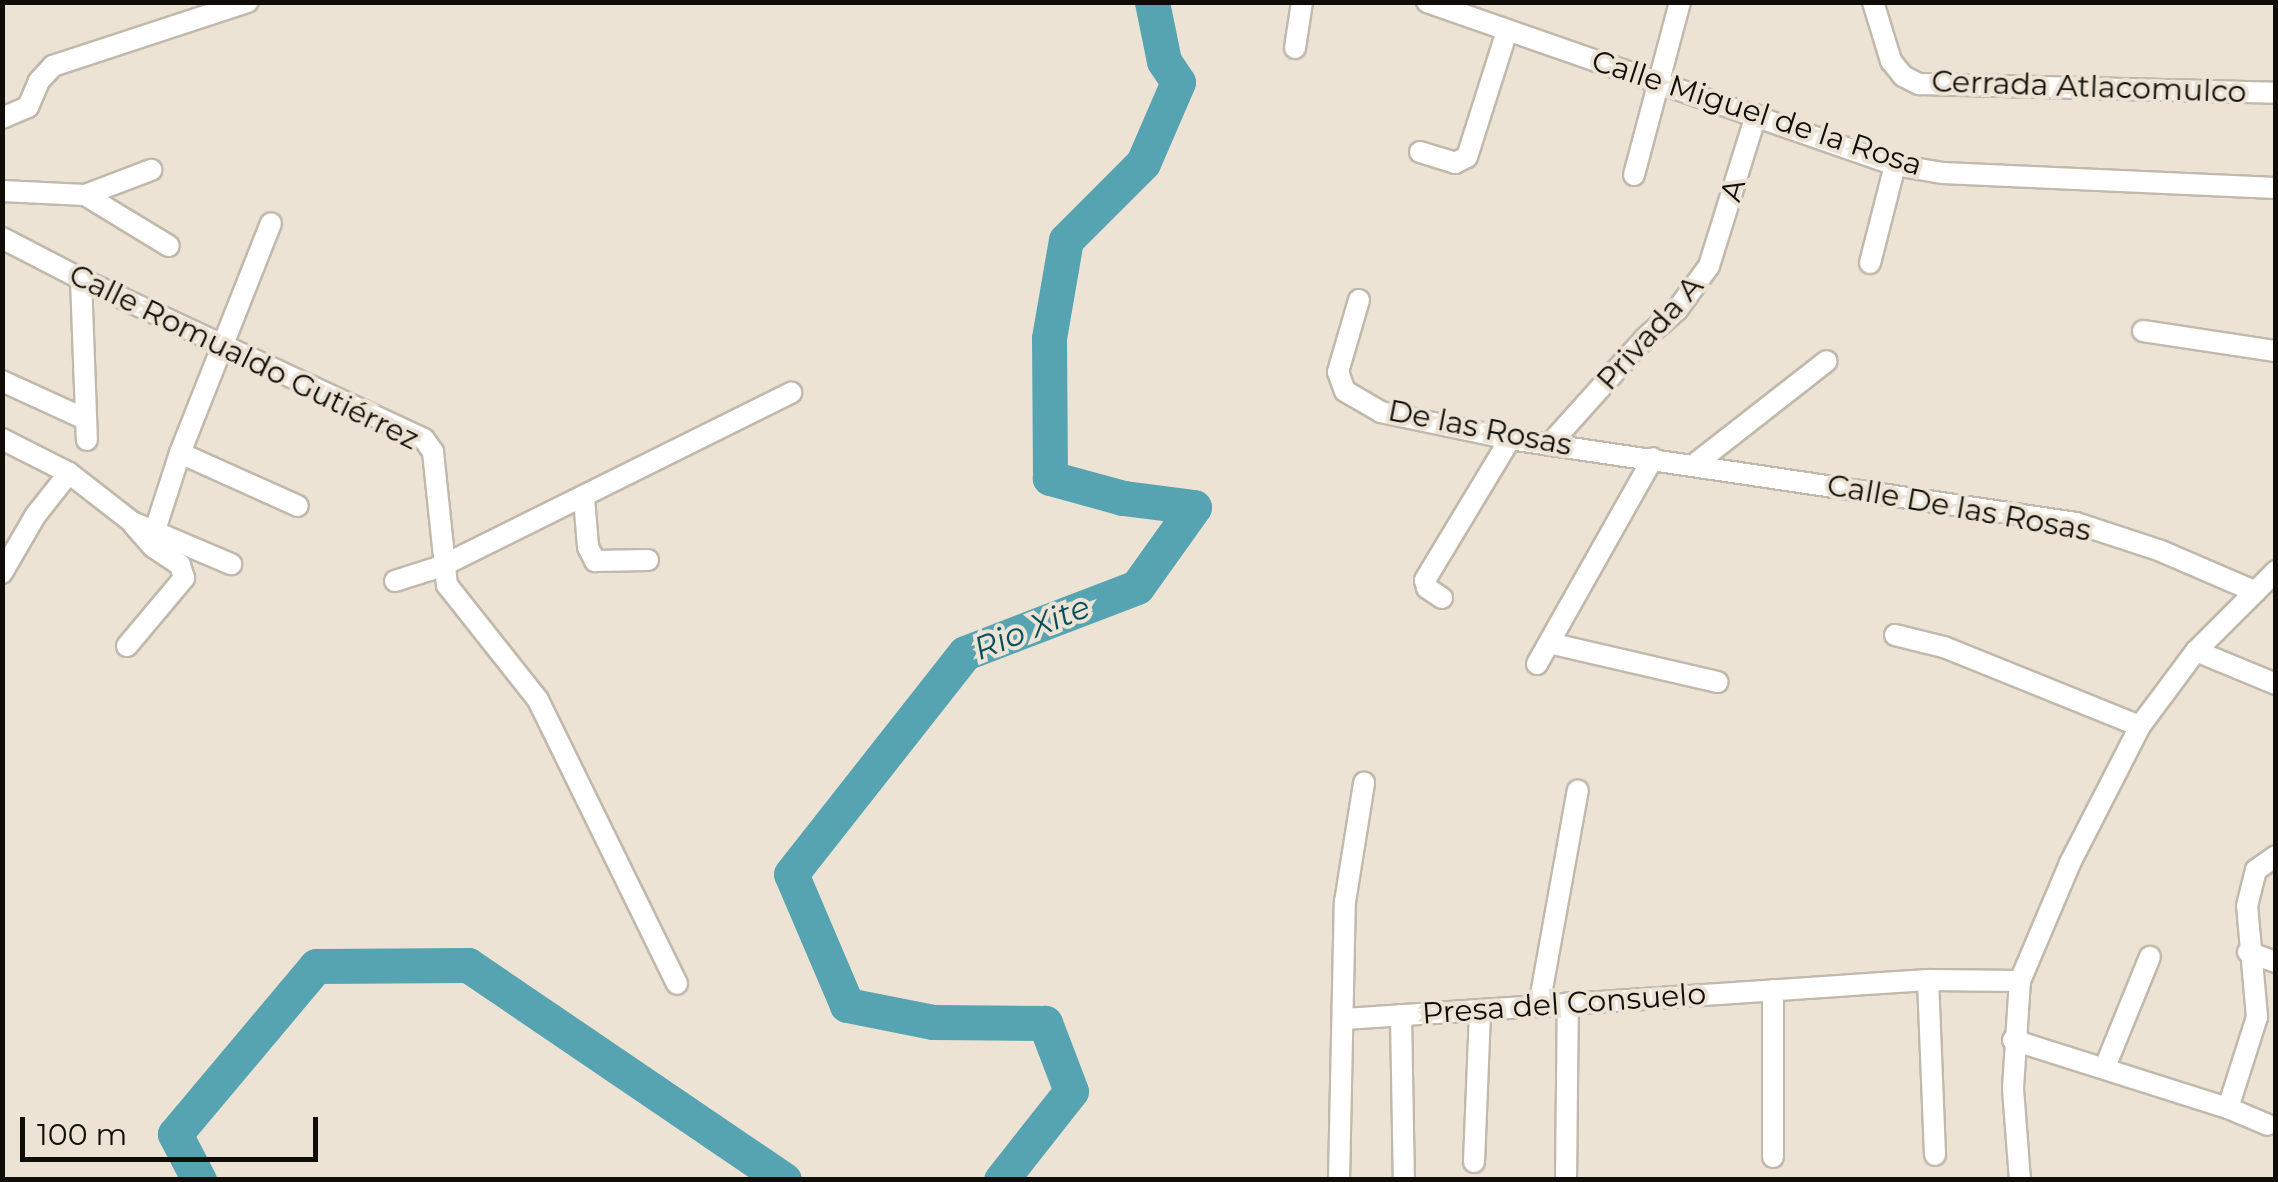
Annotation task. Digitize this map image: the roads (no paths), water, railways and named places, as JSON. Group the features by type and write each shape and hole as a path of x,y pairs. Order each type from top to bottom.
{"street":[{"path":"2,118 28,107 39,81 53,66 248,2"},
{"path":"1295,48 1302,2"},
{"name":"Calle Miguel de la Rosa","path":"1427,2 1453,6 1508,31 1895,164 1943,173 2276,188"},
{"path":"1634,175 1680,2"},
{"name":"Cerrada Atlacomulco","path":"1873,2 1891,62 1903,76 1919,84 2276,93"},
{"path":"1420,152 1454,163 1468,157 1508,31"},
{"name":"A","path":"1709,266 1756,115"},
{"path":"1870,263 1895,164"},
{"path":"2,190 85,195 151,170"},
{"path":"85,195 169,246"},
{"path":"155,530 180,452 226,346 272,223"},
{"name":"Calle Romualdo Gutiérrez","path":"2,238 81,280 424,438 435,467 442,566 457,603 538,700 677,984"},
{"name":"Privada A","path":"1550,444 1645,338 1677,310 1709,266"},
{"path":"2,381 86,430 81,280"},
{"name":"De las Rosas","path":"1359,300 1338,372 1346,391 1381,412 1510,438 1654,458"},
{"path":"2144,331 2276,352"},
{"path":"1696,464 1827,361"},
{"path":"395,581 442,566 792,393"},
{"path":"1442,598 1427,588 1425,580 1510,438"},
{"path":"2,439 69,473 132,522 184,572 182,585 126,646"},
{"path":"180,452 298,506"},
{"path":"1537,664 1654,458"},
{"name":"Calle De las Rosas","path":"1654,458 2076,523 2161,551 2256,592"},
{"path":"2,573 35,516 69,473"},
{"path":"584,498 588,547 596,561 648,560"},
{"path":"132,522 231,564"},
{"path":"2020,1180 2013,1040 2020,981 2070,863 2140,726 2196,651 2276,572"},
{"path":"1895,635 1944,647 2140,726"},
{"path":"1549,642 1718,682"},
{"path":"2196,651 2276,684"},
{"path":"1339,1180 1345,902 1364,784"},
{"path":"1539,1006 1578,790"},
{"path":"2228,1108 2257,1017 2246,906 2256,870 2276,856"},
{"path":"2248,952 2276,962"},
{"path":"2105,1067 2150,957"},
{"path":"1928,980 1935,1155"},
{"name":"Presa del Consuelo","path":"1345,1019 1928,980 2020,981"},
{"path":"1772,1157 1773,990"},
{"path":"1566,1180 1568,1004"},
{"path":"1474,1162 1480,1010"},
{"path":"1401,1014 1404,1180"},
{"path":"2013,1040 2105,1067 2268,1125"}],"waterway":[{"name":"Rio Xite","path":"1001,1180 1071,1091 1045,1023 933,1022 847,1005 791,874 965,653 1137,587 1194,507 1123,498 1050,478 1049,338 1066,240 1143,163 1178,82 1164,61 1152,2"},
{"name":"Rio Xite","path":"199,1180 175,1134 316,966 468,965 784,1180"}]}
